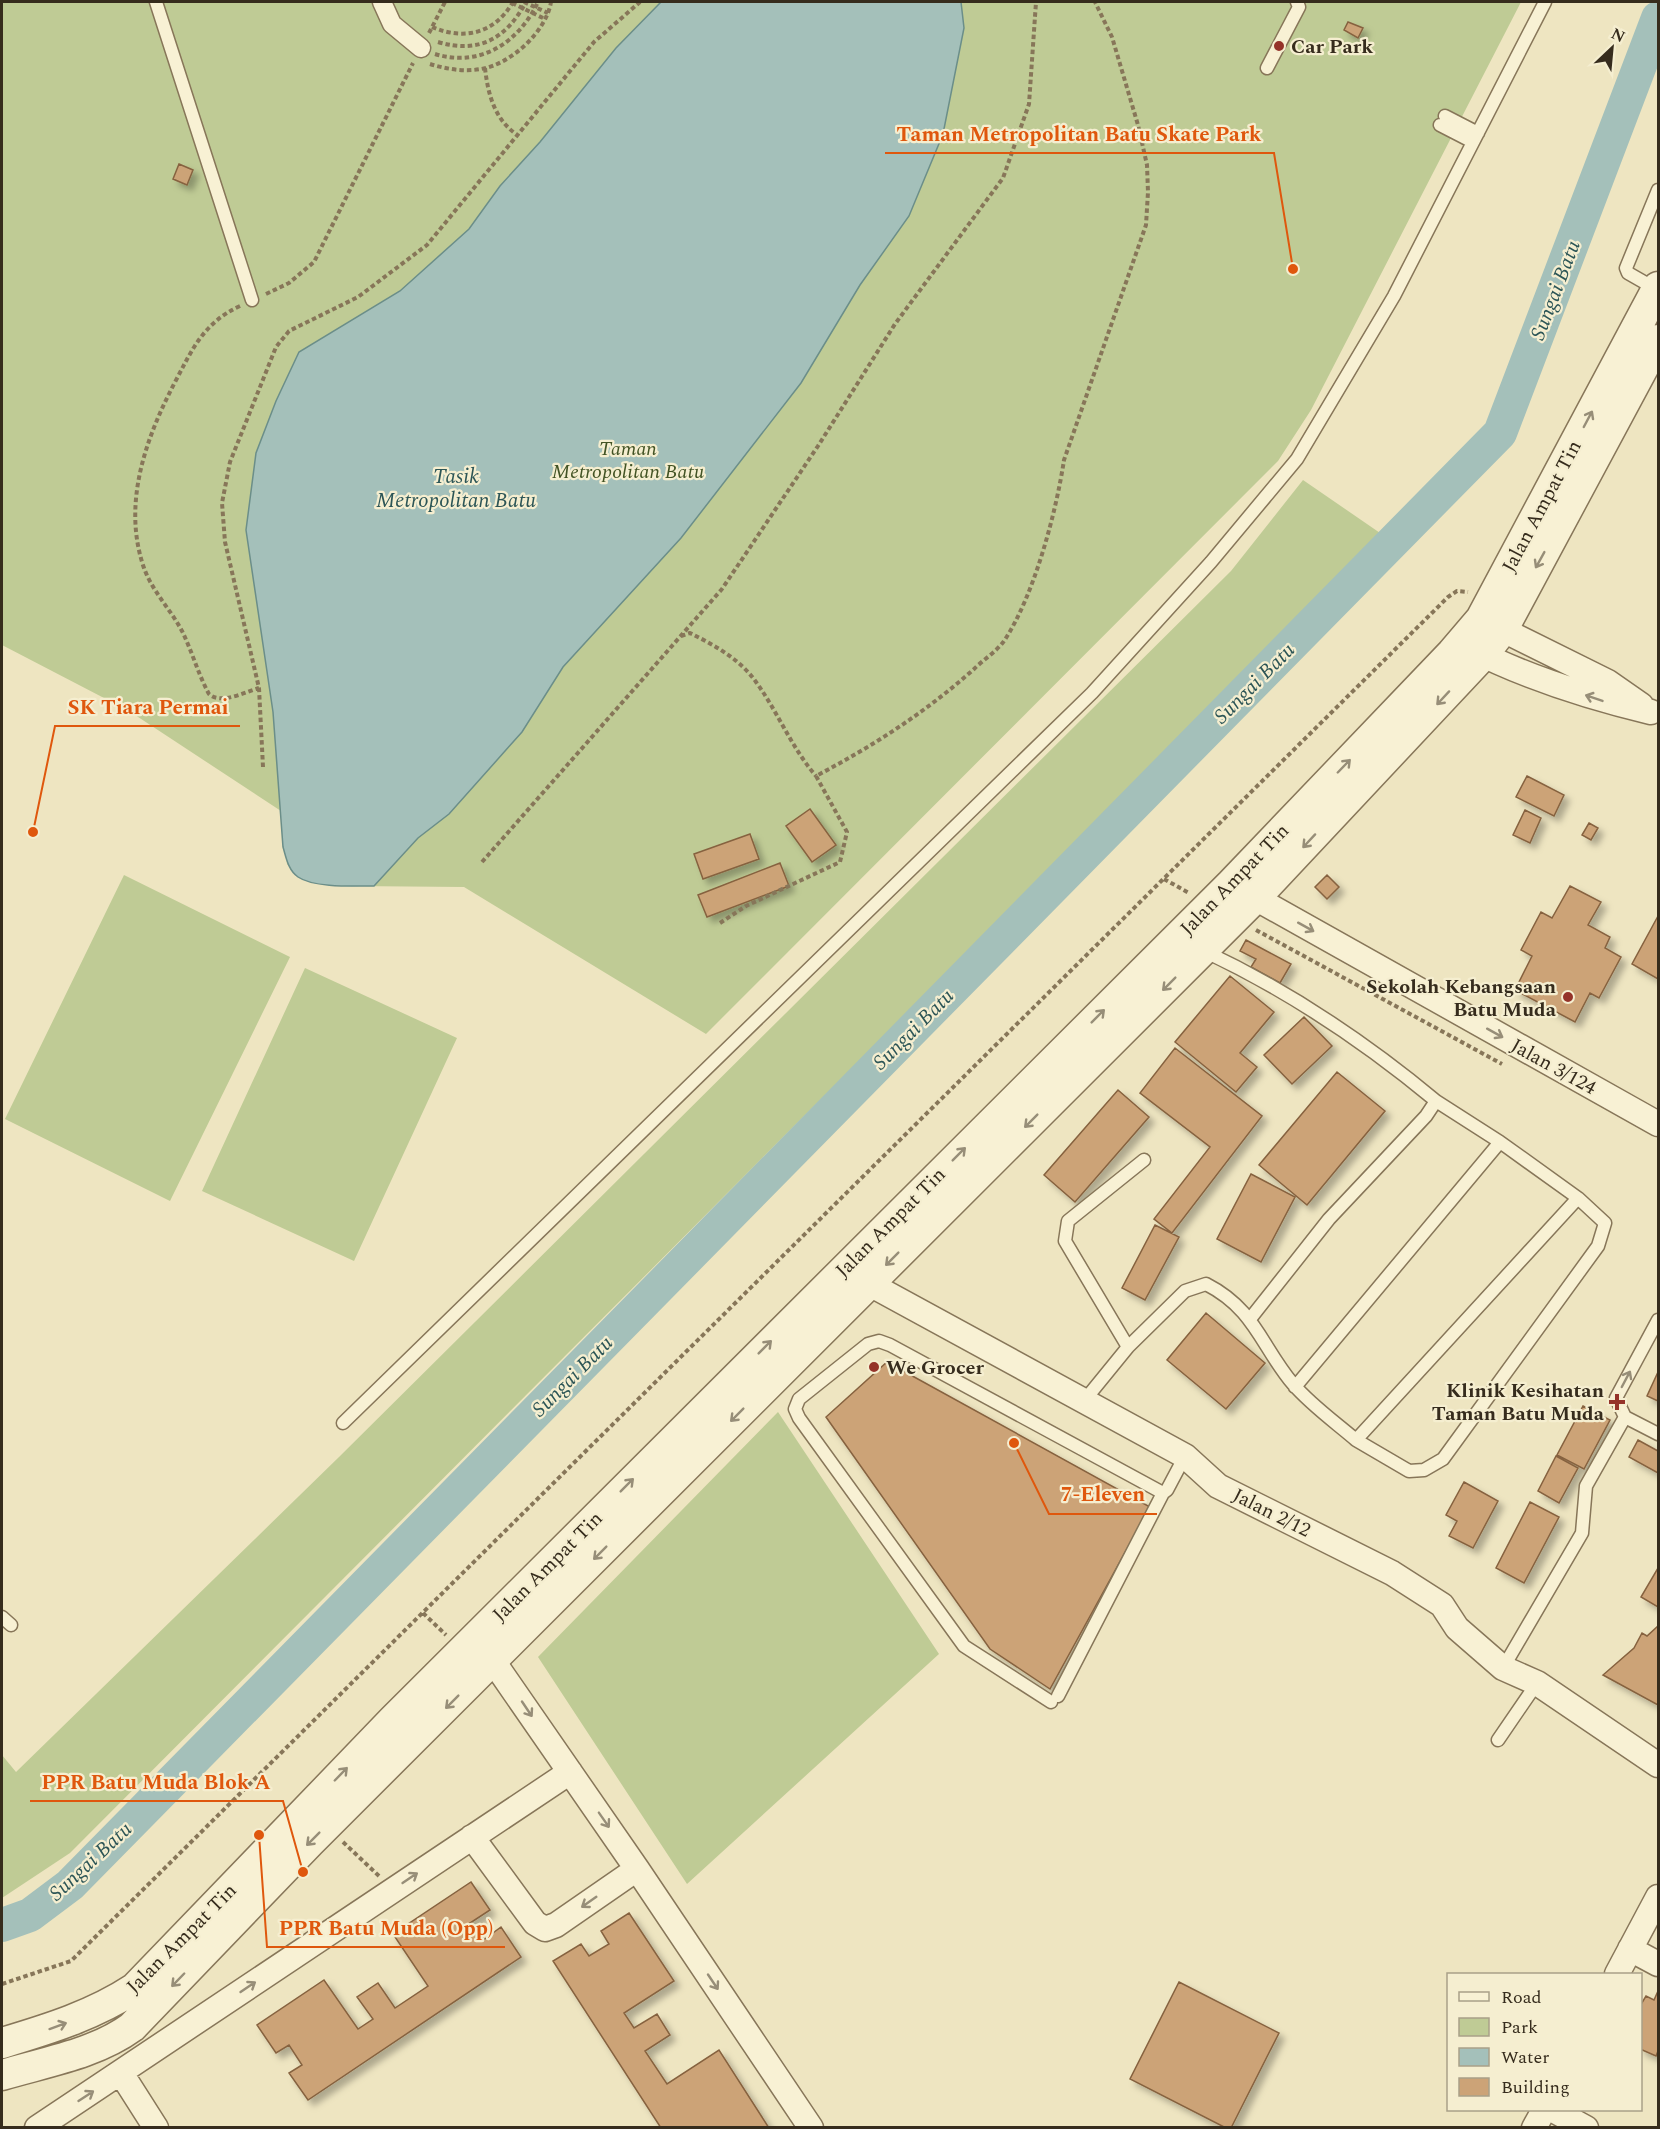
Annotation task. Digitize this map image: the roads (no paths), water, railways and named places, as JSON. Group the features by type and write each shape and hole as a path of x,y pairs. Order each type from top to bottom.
{"street":[{"path":"382,2 392,24 418,53"},
{"name":"Jalan Ampat Tin","path":"1491,617 1658,288"},
{"name":"Jalan Ampat Tin","path":"2,2075 98,2046 115,2039 132,2027 310,1842 493,1661 855,1276 1203,951 1471,650 1659,340"},
{"path":"1491,617 1608,682 1655,714"},
{"path":"1471,650 1600,700 1655,714"},
{"name":"Jalan Ampat Tin","path":"2,2043 57,2027 114,2002 135,1988 393,1720 1245,903"},
{"name":"Jalan 3/124","path":"1245,903 1659,1124"},
{"name":"Jalan 2/12","path":"855,1276 1185,1456 1218,1486 1392,1573 1442,1605 1457,1628 1503,1668 1537,1683 1659,1765"},
{"path":"393,1720 467,1663 479,1657 493,1661 638,1869 812,2127"},
{"path":"37,2127 570,1772"},
{"path":"472,1836 535,1923 545,1929 556,1925 638,1869"},
{"path":"1618,1973 1659,1898"},
{"path":"1630,1949 1659,1964"},
{"path":"121,2073 156,2127"},
{"path":"1534,2127 1543,2111"},
{"path":"1557,2111 1586,2127"}],"lane":[{"path":"156,2 252,300"},
{"path":"1267,68 1299,6 1297,2"},
{"path":"343,1423 1092,693 1211,562 1297,459 1394,296 1545,2"},
{"path":"1442,121 1475,137"},
{"path":"1658,288 1628,273 1626,268 1659,190"},
{"path":"1084,1401 1128,1347 1185,1292 1206,1284 1228,1295 1250,1319 1295,1387 1356,1440 1409,1471 1424,1470 1443,1459 1598,1246 1605,1222 1578,1198 1500,1142 1436,1101 1386,1059 1332,1022 1203,951"},
{"path":"1250,1319 1329,1219 1426,1116 1436,1101"},
{"path":"1295,1387 1500,1142"},
{"path":"1128,1347 1065,1241 1065,1233 1068,1221 1144,1160"},
{"path":"1356,1440 1578,1198"},
{"path":"1659,1320 1616,1398 1625,1417 1659,1434"},
{"path":"1163,1493 879,1341 868,1344 799,1399 795,1409 799,1418 964,1646 999,1669 1030,1682 1054,1698 1185,1456"},
{"path":"1503,1668 1582,1533 1586,1486 1625,1417"},
{"path":"1498,1740 1537,1683"}],"water":[{"name":"Tasik Metropolitan Batu","path":"661,2 961,2 964,28 943,134 909,216 860,285 801,383 681,538 563,667 522,732 449,814 418,838 374,886 335,886 305,881 292,871 283,847 273,712 246,530 256,453 276,401 299,352 400,291 469,229 500,186 540,142 616,48"}],"waterway":[{"name":"Sungai Batu","path":"2,1925 30,1915 70,1885 1500,433 1658,18"}],"place":[{"name":"Car Park","path":"1279,46"},
{"name":"Taman Metropolitan Batu Skate Park","path":"1293,269"},
{"name":"SK Tiara Permai","path":"33,832"},
{"name":"Sekolah Kebangsaan Batu Muda","path":"1568,997"},
{"name":"We Grocer","path":"874,1367"},
{"name":"Klinik Kesihatan Taman Batu Muda","path":"1617,1402"},
{"name":"7-Eleven","path":"1014,1443"},
{"name":"PPR Batu Muda (Opp)","path":"259,1835"},
{"name":"PPR Batu Muda Blok A","path":"303,1872"}],"park label":[{"name":"Taman Metropolitan Batu","path":"628,460"}]}
